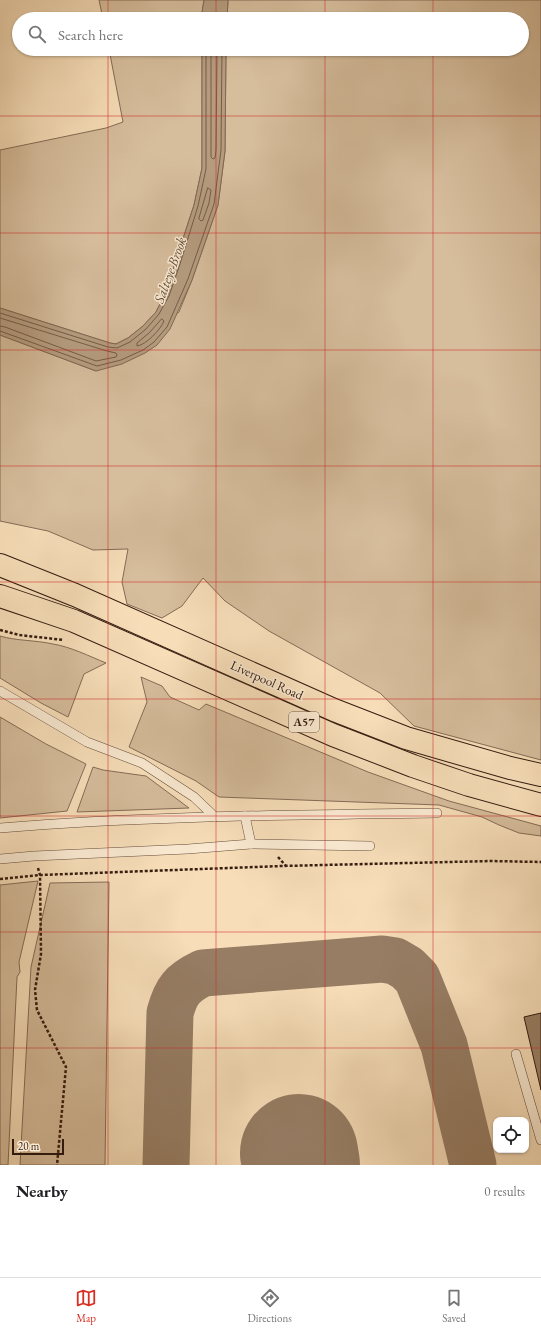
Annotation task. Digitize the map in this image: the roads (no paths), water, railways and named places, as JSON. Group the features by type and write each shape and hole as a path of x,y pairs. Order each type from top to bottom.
{"highway":[{"name":"Liverpool Road","path":"0,565 75,595 334,710 406,738 510,768 541,775"},
{"name":"Liverpool Road","path":"0,596 74,621 333,735 413,766 469,785 541,805"},
{"name":"A57","path":"0,610 32,619 74,621"}],"lane":[{"path":"0,691 87,742 142,763 194,797 215,817"},
{"path":"0,828 59,823 215,817 437,813"},
{"path":"245,816 251,844"},
{"path":"0,859 188,849 251,844 370,846"},
{"path":"516,1054 541,1140"}],"water":[{"path":"204,0 228,0 227,12 202,12"},
{"path":"202,56 226,56 225,151 218,205 192,280 170,329 157,345 145,353 122,364 96,371 0,335 0,308 116,344 128,338 143,326 156,312 165,294 194,205 202,168"}],"water label":[{"name":"Salteye Brook","path":"170,270"}]}
